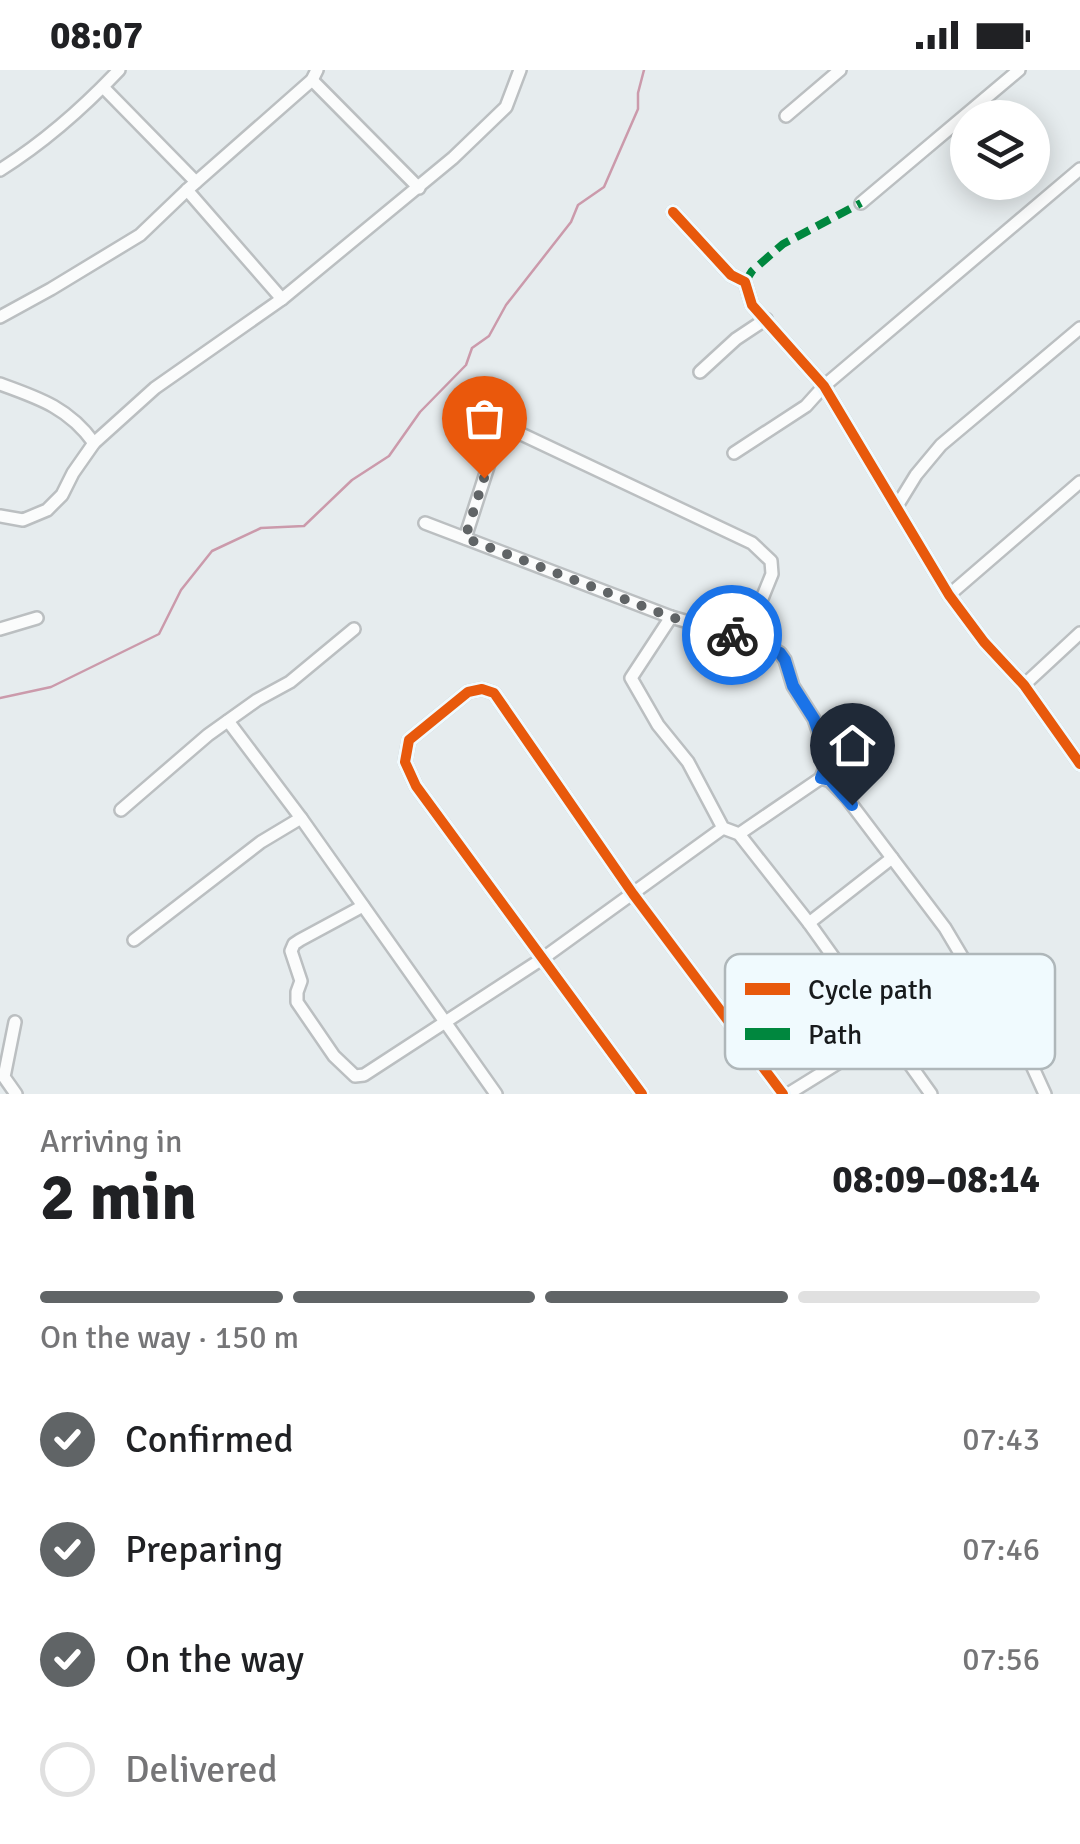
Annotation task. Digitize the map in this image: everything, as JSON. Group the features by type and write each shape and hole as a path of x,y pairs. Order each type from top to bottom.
{"street":[{"path":"0,170 23,156 119,70"},
{"path":"0,516 23,520 47,510 62,495 94,443 155,388 282,299 420,188 506,107 520,70"},
{"path":"786,116 840,70"},
{"path":"861,203 1020,70"},
{"path":"0,317 140,235 314,75 420,188"},
{"path":"103,86 191,186 282,299"},
{"path":"734,452 806,406 824,386 1080,169"},
{"path":"673,212 731,274 744,282 752,305 824,386 949,595 984,642 1024,685 1080,764"},
{"path":"700,372 736,339 766,319"},
{"path":"898,506 916,475 941,445 1080,328"},
{"path":"0,384 54,404 84,428 94,443"},
{"path":"465,538 494,448 503,435 518,432 752,543 771,561 772,574 746,638"},
{"path":"949,595 1080,482"},
{"path":"425,522 671,617 746,638 780,653 793,686 814,719 828,760 821,778 739,834"},
{"path":"671,617 632,678 658,725 688,762 723,828 739,834 831,954"},
{"path":"0,630 36,618"},
{"path":"122,810 228,721 290,682 354,629"},
{"path":"1024,685 1080,633"},
{"path":"642,1094 416,786 405,762 408,740 468,692 482,689 494,693 633,894 725,1014"},
{"path":"228,721 496,1094"},
{"path":"821,778 830,780 846,796 960,954"},
{"path":"134,940 261,842 300,818"},
{"path":"363,906 300,940 291,952 302,981 297,1002 334,1056 355,1076 364,1075 542,959 723,828"},
{"path":"809,923 892,858"},
{"path":"15,1022 4,1077 16,1094"},
{"path":"767,1069 786,1094 827,1069"},
{"path":"914,1069 931,1094"},
{"path":"1034,1069 1045,1094"}],"waterway":[{"path":"0,698 51,687 159,634 181,590 212,551 261,528 304,526 352,480 389,456 420,412 466,365 472,348 489,336 506,305 571,222 578,205 604,187 638,109 644,70"}],"marked path":[{"path":"745,282 783,244 861,203"}],"cycle path":[{"path":"673,212 731,275 745,282 752,305 824,386 949,595 984,642 1024,685 1080,764"},
{"path":"642,1094 416,786 405,762 409,740 468,692 482,689 494,693 633,894 725,1017"},
{"path":"764,1069 783,1094"}],"way so far":[{"path":"484,478 465,538 671,617 732,635"}],"route":[{"path":"732,635 760,642 785,660 789,678 810,710 828,760 821,778 830,780 852,805"}]}
